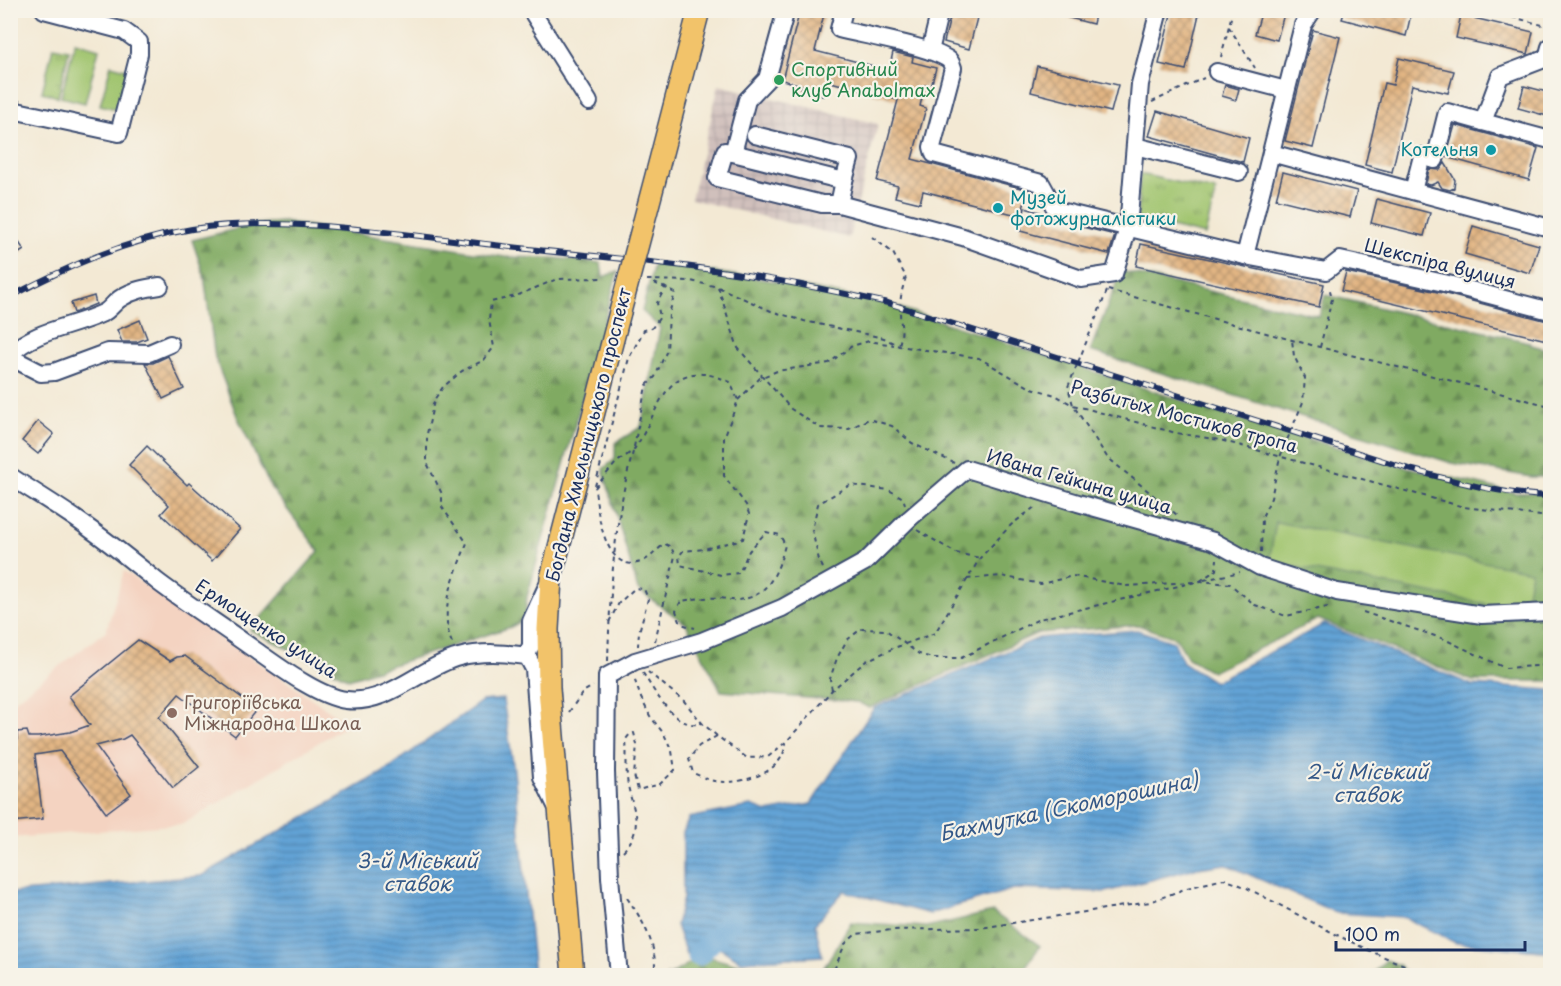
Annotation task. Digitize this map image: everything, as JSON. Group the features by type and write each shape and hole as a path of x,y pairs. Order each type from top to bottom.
{"main road":[{"name":"Богдана Хмельницького проспект","path":"573,975 547,659 551,578 699,10"}],"lane":[{"path":"10,105 17,111 119,133 139,54 139,42 124,31 44,10"},
{"path":"531,10 589,102"},
{"path":"733,153 747,100 767,79 786,10"},
{"name":"Шекспіра вулиця","path":"844,10 839,29 930,51 949,60 953,68 932,147 934,154 1041,183 1056,210 1245,256 1326,271 1340,260 1444,283 1551,311"},
{"path":"930,51 940,10"},
{"path":"844,181 725,151 717,178 822,204 839,204 963,237 1081,279 1114,274 1128,228 1140,84 1158,10"},
{"path":"1245,256 1303,25 1313,10"},
{"path":"1483,122 1500,76 1547,58 1551,47"},
{"path":"1217,72 1286,90"},
{"path":"1413,191 1422,156 1435,160 1447,112 1551,140"},
{"path":"756,135 850,159 839,204"},
{"path":"1135,146 1239,172"},
{"path":"1271,153 1551,228"},
{"path":"160,286 140,289 119,299 106,312 38,335 21,344 10,356 41,372 54,372 108,352 149,353 170,344"},
{"name":"Ивана Гейкина улица","path":"607,676 634,661 718,634 782,608 865,562 909,519 967,469 1213,541 1260,567 1337,592 1482,615 1551,612"},
{"name":"Ермощенко улица","path":"10,476 87,526 160,583 268,659 307,684 333,697 360,700 382,695 458,657 478,653 503,653 527,657"},
{"path":"551,578 531,621 531,645 527,657 534,669 542,777 559,810"},
{"path":"607,676 606,772 609,870 618,975"}],"path":[{"path":"1138,109 1217,72 1233,10"},
{"path":"1485,10 1551,27"},
{"path":"1229,27 1266,84"},
{"path":"718,634 681,624 676,611 681,601 718,598 736,601 758,594 770,585 780,564 785,545 780,535 766,532 749,551 739,573 720,575 680,565 679,556 683,551 704,549 743,539 747,528 746,505 724,476 724,438 738,400 764,376 796,367 829,363 852,346 869,340 899,346 903,329 902,291 906,277 893,253 872,237"},
{"path":"1320,348 1332,299 1326,271"},
{"path":"1114,274 1068,387 1073,405 1107,457 1182,520"},
{"path":"458,657 450,639 447,618 448,597 467,543 442,507 442,494 427,463 427,434 434,400 443,387 462,371 484,360 494,346 489,320 491,302 516,296 557,279 603,278"},
{"path":"569,712 584,692 607,676 615,554 625,483 634,450 646,386 655,377 667,350 669,314 675,293 647,280 691,281 718,287 738,348 791,410 820,428 849,429 869,419 892,426 912,443 967,469"},
{"path":"634,661 652,649 675,556 671,548 665,544 641,562 628,563 609,549 598,519 595,488 629,358 644,330 652,328 660,317 657,303 664,287"},
{"name":"Разбитых Мостиков тропа","path":"718,287 771,311 804,321 884,338 899,346 979,358 1029,387 1055,395 1073,405 1176,433 1220,440 1464,507 1551,517"},
{"path":"1107,290 1320,348 1551,406"},
{"path":"832,690 830,679 837,658 847,640 861,629 886,630 919,654 932,658 961,658 1039,619 1260,567 1262,518 1271,498 1280,457 1303,402 1305,378 1294,356 1292,340"},
{"path":"595,488 619,461 634,450 660,398 675,382 690,375 715,375 730,382 738,400"},
{"path":"834,579 819,560 812,530 819,504 850,485 889,490 903,498 909,519 916,530 956,552 980,558"},
{"path":"634,661 684,701 702,723 717,736 747,758 768,757 787,741 832,690 866,661 935,633 980,558 1011,525 1053,496"},
{"path":"1200,581 1216,570 1217,558 1213,541"},
{"path":"968,579 1001,576 1041,584 1073,576 1126,586 1200,581 1230,584 1255,605 1286,616 1338,605"},
{"path":"609,622 618,603 635,588 644,589 648,599 633,674 650,716 672,751 675,770 660,784 639,790 634,775 636,739 634,733 626,739 627,779 637,822 631,842 609,870 641,920 654,950 654,975"},
{"path":"1357,610 1444,639 1505,668 1551,665"},
{"path":"634,661 656,694 673,714 689,724 702,723"},
{"path":"717,736 699,746 688,759 693,773 712,781 756,778 774,767 782,757 787,741"},
{"path":"828,975 834,970 845,944 856,934 893,930 980,928 1150,902 1187,888 1224,879 1245,887 1368,950 1413,969 1437,975"},
{"path":"724,975 744,975"}],"shaded area":[{"path":"719,85 878,124 849,238 691,199"},
{"name":"Григоріївська Міжнародна Школа","path":"124,571 349,724 183,824 11,838 11,703 106,631"}],"green space":[{"path":"75,42 99,49 85,103 61,97"},
{"path":"53,47 69,50 58,97 42,92"},
{"path":"111,65 130,70 120,110 100,105"},
{"path":"1140,174 1216,191 1205,235 1137,219"},
{"path":"284,222 505,257 554,258 601,263 603,277 618,271 527,597 525,619 511,627 349,679 250,630 319,551 271,488 237,416 215,358 204,275 192,240 256,224"},
{"path":"654,263 768,280 888,304 1223,414 1398,465 1516,493 1550,492 1550,681 1473,681 1318,619 1212,672 1188,658 1176,638 1138,625 1038,633 869,708 858,702 721,691 686,624 638,590 603,469 615,459 615,443 641,427 660,328 642,311"},
{"path":"1121,271 1319,316 1325,295 1529,342 1550,350 1550,477 1531,477 1452,463 1090,351"},
{"path":"1276,522 1531,571 1524,611 1269,562"},
{"path":"993,912 1040,946 1020,975 670,975 703,955 731,963 822,971 851,922 926,927"},
{"path":"1386,960 1400,965 1406,975 1371,975"}],"water":[{"name":"2-й Міський ставок","path":"1324,624 1472,685 1550,690 1550,952 1456,943 1404,917 1337,913 1225,864 1192,869 1106,892 1014,889 930,914 844,891 815,924 822,956 741,961 705,939 686,954 676,925 683,898 683,833 689,818 751,806 767,812 811,804 874,708 1039,638 1137,630 1174,642 1183,662 1214,682"},
{"name":"3-й Міський ставок","path":"503,699 514,771 534,975 11,975 11,893 201,876 382,773 482,701"}],"building":[{"path":"800,10 825,10 815,51 889,70 893,52 913,57 912,62 936,68 931,87 925,85 920,106 926,108 912,159 1028,190 1021,216 923,191 920,203 895,197 898,186 877,181 898,100 827,81 823,96 801,91 802,85 782,80"},
{"path":"952,10 979,10 969,49 944,42"},
{"path":"1055,10 1096,10 1093,24 1054,14"},
{"path":"1172,10 1200,10 1186,70 1159,64"},
{"path":"1262,10 1285,10 1277,40 1255,34"},
{"path":"1345,10 1396,10 1411,14 1406,36 1342,19"},
{"path":"1461,15 1533,32 1528,54 1456,38"},
{"path":"1313,30 1340,37 1313,148 1285,141"},
{"path":"1399,58 1454,71 1448,93 1412,85 1392,172 1365,165 1384,83 1393,85"},
{"path":"1037,66 1118,85 1111,112 1031,92"},
{"path":"1225,85 1239,89 1236,100 1222,96"},
{"path":"1524,86 1551,93 1551,117 1518,108"},
{"path":"1157,111 1249,138 1243,162 1149,136"},
{"name":"Котельня","path":"1455,125 1538,148 1529,180 1446,157"},
{"path":"1445,163 1455,180 1454,188 1450,190 1442,188 1438,182 1431,185 1426,184 1429,169 1440,170"},
{"path":"1283,172 1357,191 1350,217 1276,199"},
{"path":"1377,199 1430,213 1424,236 1371,223"},
{"path":"1025,208 1046,214 1054,220 1115,235 1109,254 1020,231"},
{"path":"1473,226 1539,245 1530,273 1465,254"},
{"path":"10,229 24,250 10,259"},
{"path":"1141,244 1324,284 1319,307 1136,266"},
{"path":"1346,272 1442,293 1551,322 1551,341 1341,291"},
{"path":"94,296 96,304 74,313 71,303"},
{"path":"140,320 147,338 137,342 122,342 117,330"},
{"path":"168,356 184,389 163,399 145,363 153,363"},
{"path":"38,421 54,434 38,454 22,441"},
{"path":"147,446 187,485 189,483 240,529 212,561 161,514 169,505 129,465"},
{"path":"138,640 170,661 185,656 257,709 235,736 179,694 159,717 199,767 173,788 130,735 96,746 131,794 106,813 60,751 35,755 43,819 10,822 10,741 17,740 17,732 27,731 29,737 38,737 70,732 90,725 69,696"}],"waterway":[{"name":"Бахмутка (Скоморошина)","path":"698,955 731,921"}],"railway":[{"path":"10,297 76,265 121,247 192,229 229,225 304,225 382,231 680,265 775,280 888,303 1409,469 1497,490 1550,496"}],"place":[{"name":"Спортивний клуб Anabolmax","path":"779,80"},
{"name":"Котельня","path":"1491,150"},
{"name":"Музей фотожурналістики","path":"998,208"},
{"name":"Григоріївська Міжнародна Школа","path":"172,713"}]}
